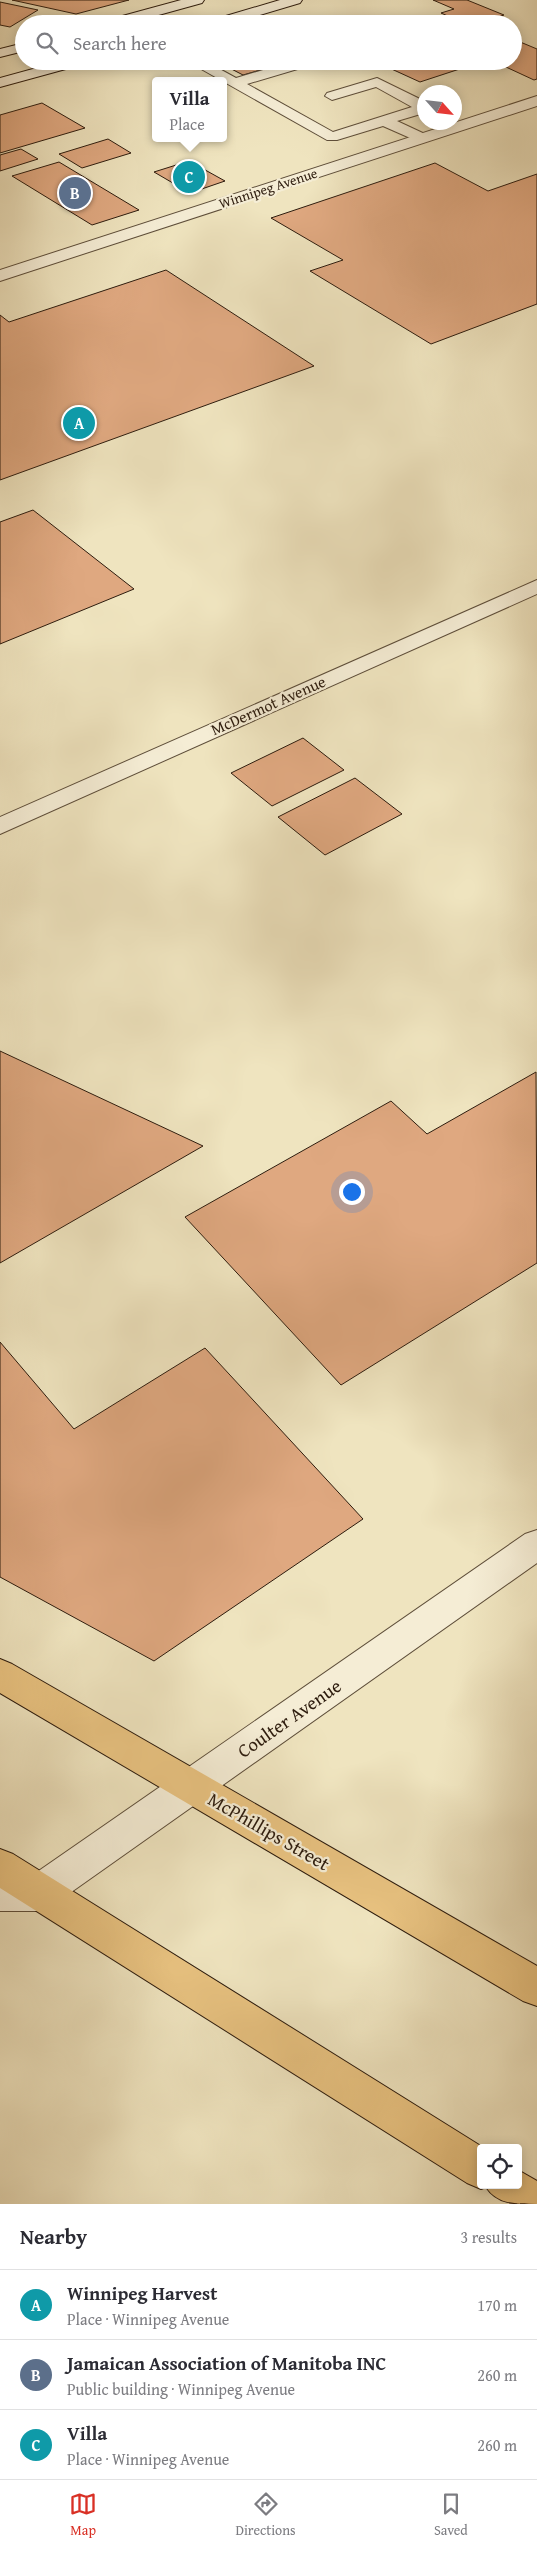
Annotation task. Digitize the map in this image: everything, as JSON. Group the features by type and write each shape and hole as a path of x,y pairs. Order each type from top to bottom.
{"main road":[{"name":"McPhillips Street","path":"0,1675 537,1987"},
{"path":"0,1867 477,2166"},
{"path":"512,2189 536,2204"}],"street":[{"path":"142,15 197,0"},
{"path":"246,15 292,0"},
{"path":"0,53 15,49"},
{"path":"0,83 47,70"},
{"path":"210,70 223,77"},
{"path":"234,83 279,70"},
{"path":"227,79 332,137 417,109"},
{"path":"332,96 377,82 417,103"},
{"name":"Winnipeg Avenue","path":"0,276 537,101"},
{"path":"384,120 422,138"},
{"name":"McDermot Avenue","path":"0,826 537,586"},
{"name":"Coulter Avenue","path":"40,1892 537,1544"},
{"path":"0,1892 40,1892"}],"building":[{"path":"12,0 129,0 76,14"},
{"path":"433,0 467,0 504,15 446,15 441,13 454,9"},
{"path":"0,2 38,10 30,15 15,15 15,24 10,27 0,25"},
{"path":"522,43 537,49 537,79 534,80 512,70 522,70"},
{"path":"233,70 260,70 243,75"},
{"path":"394,70 457,70 420,82"},
{"path":"42,103 85,128 0,153 0,115"},
{"path":"108,139 131,153 82,168 59,154"},
{"path":"21,149 38,159 0,171 0,155"},
{"path":"189,161 225,181 190,193 154,172"},
{"path":"59,162 139,210 92,225 12,176"},
{"path":"435,163 488,191 537,174 537,304 431,344 310,271 343,260 271,218"},
{"path":"166,270 314,366 0,480 0,315 9,322"},
{"path":"33,510 134,589 0,644 0,522"},
{"path":"303,738 344,770 272,806 231,773"},
{"path":"355,778 402,814 325,855 278,817"},
{"path":"0,1051 203,1146 0,1263"},
{"path":"536,1072 537,1263 341,1385 185,1217 391,1101 427,1134"},
{"path":"0,1342 74,1429 205,1348 363,1519 154,1661 0,1577"}],"place":[{"name":"Villa","path":"189,177"},
{"name":"Jamaican Association of Manitoba INC","path":"75,193"},
{"name":"Winnipeg Harvest","path":"79,423"}]}
